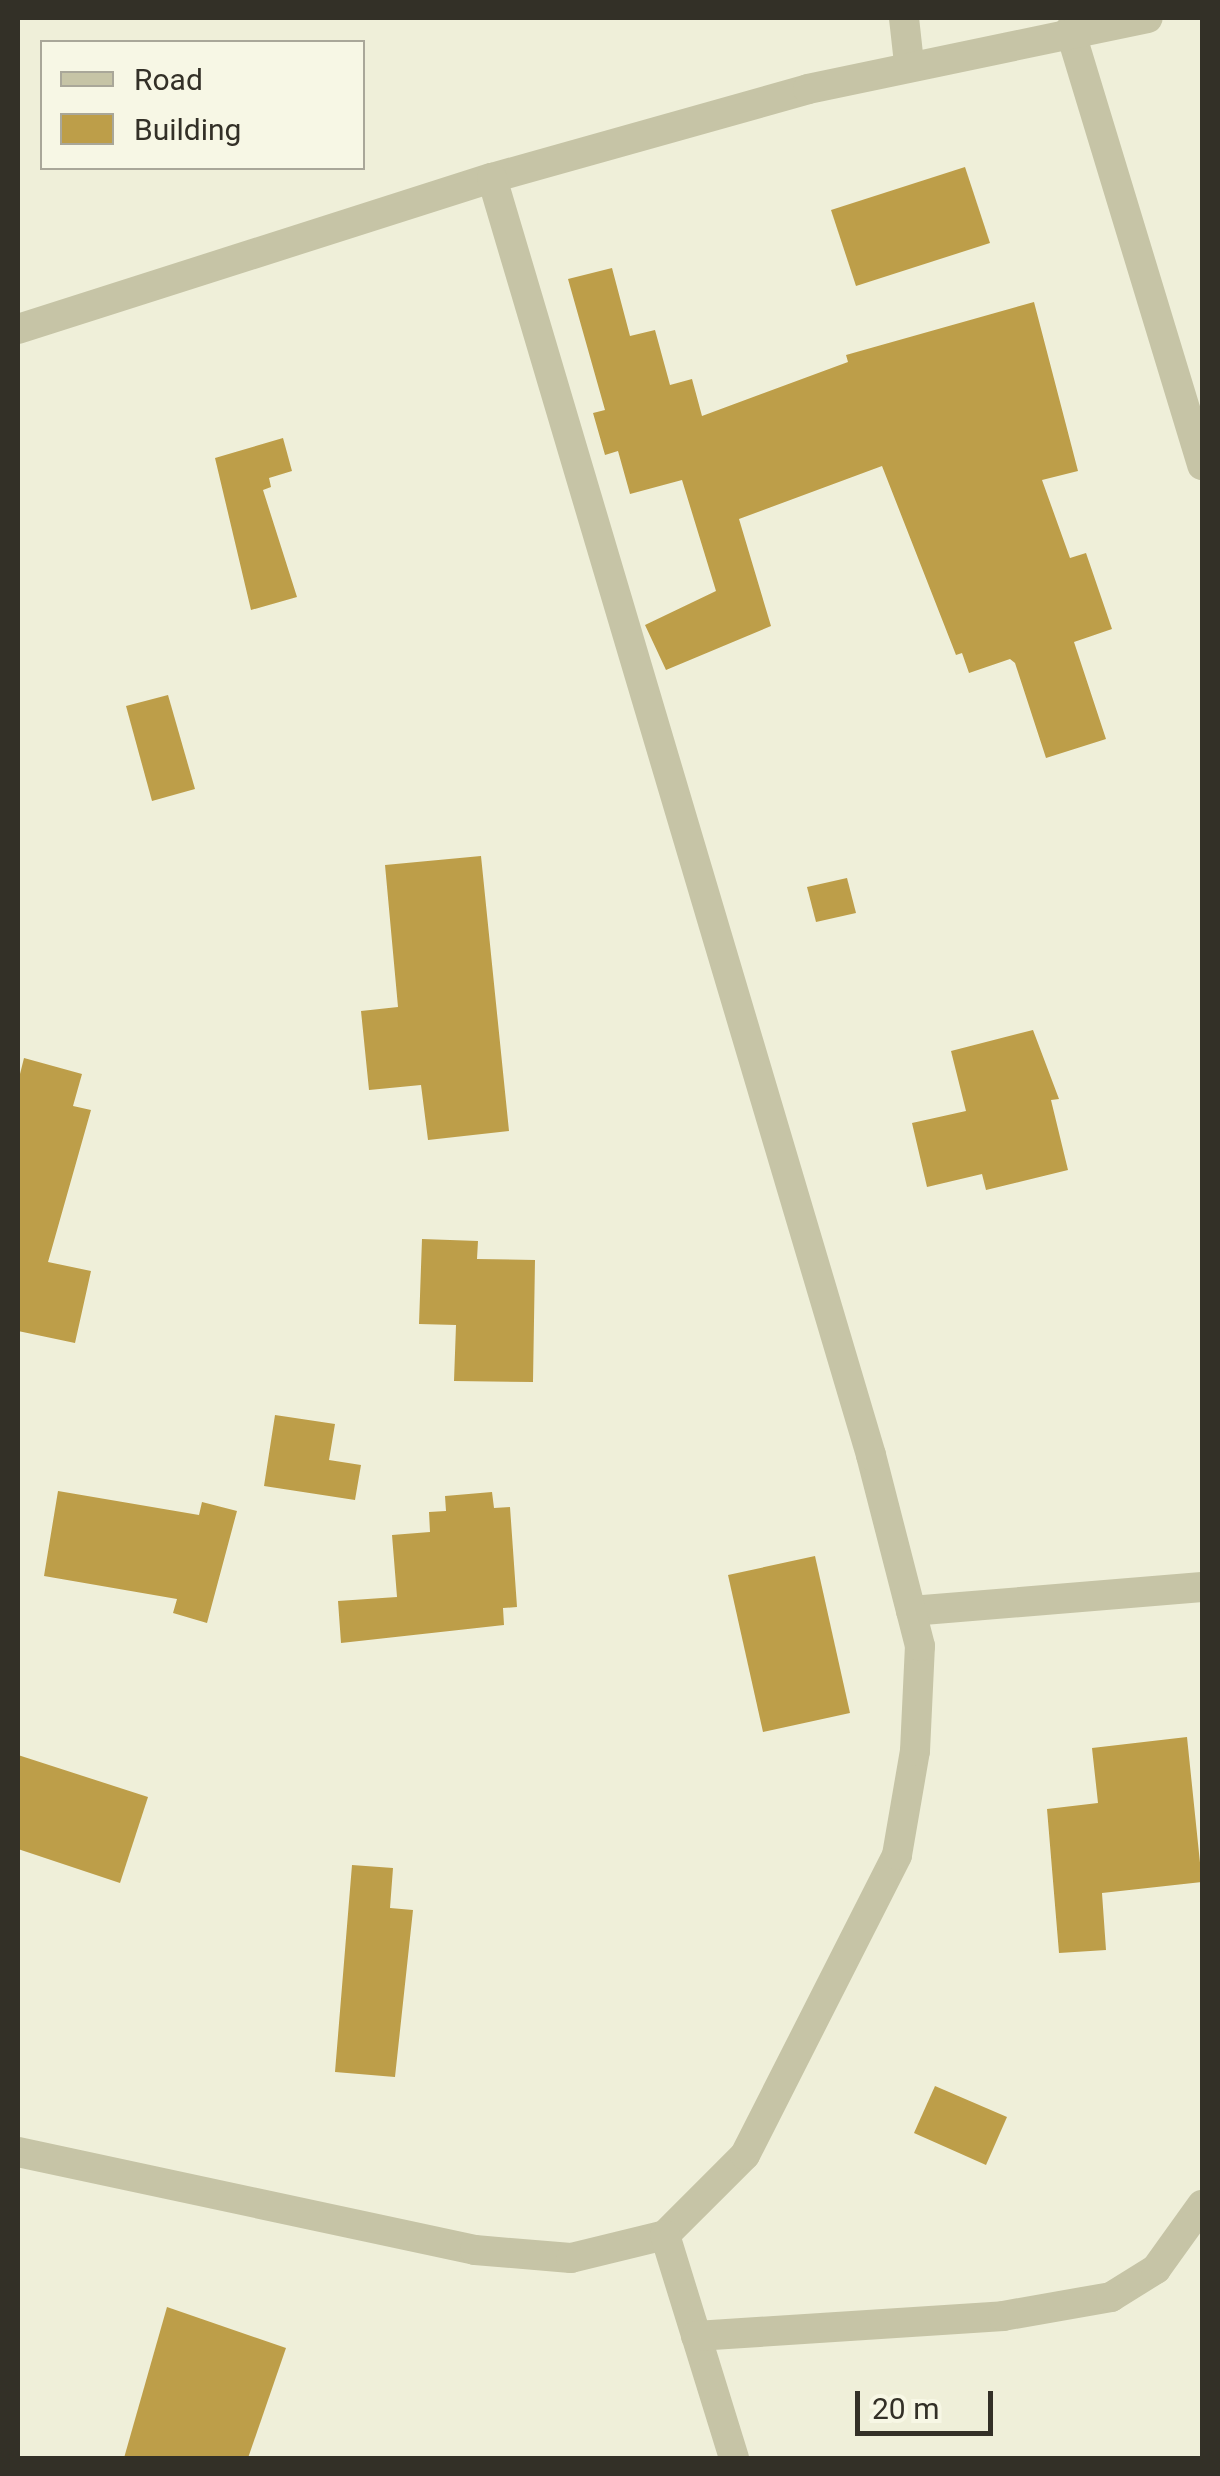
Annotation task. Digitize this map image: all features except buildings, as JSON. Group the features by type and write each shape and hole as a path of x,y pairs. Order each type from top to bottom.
{"street":[{"path":"904,18 909,63"},
{"path":"18,330 492,178 909,63 1148,18"},
{"path":"1070,30 1202,465"},
{"path":"18,2152 475,2250 571,2258 665,2235 745,2156 897,1855 916,1751 920,1646 865,1436 492,178"},
{"path":"911,1611 1202,1587"},
{"path":"696,2336 1003,2316 1110,2298 1156,2270 1202,2205"},
{"path":"665,2235 734,2458"}]}
